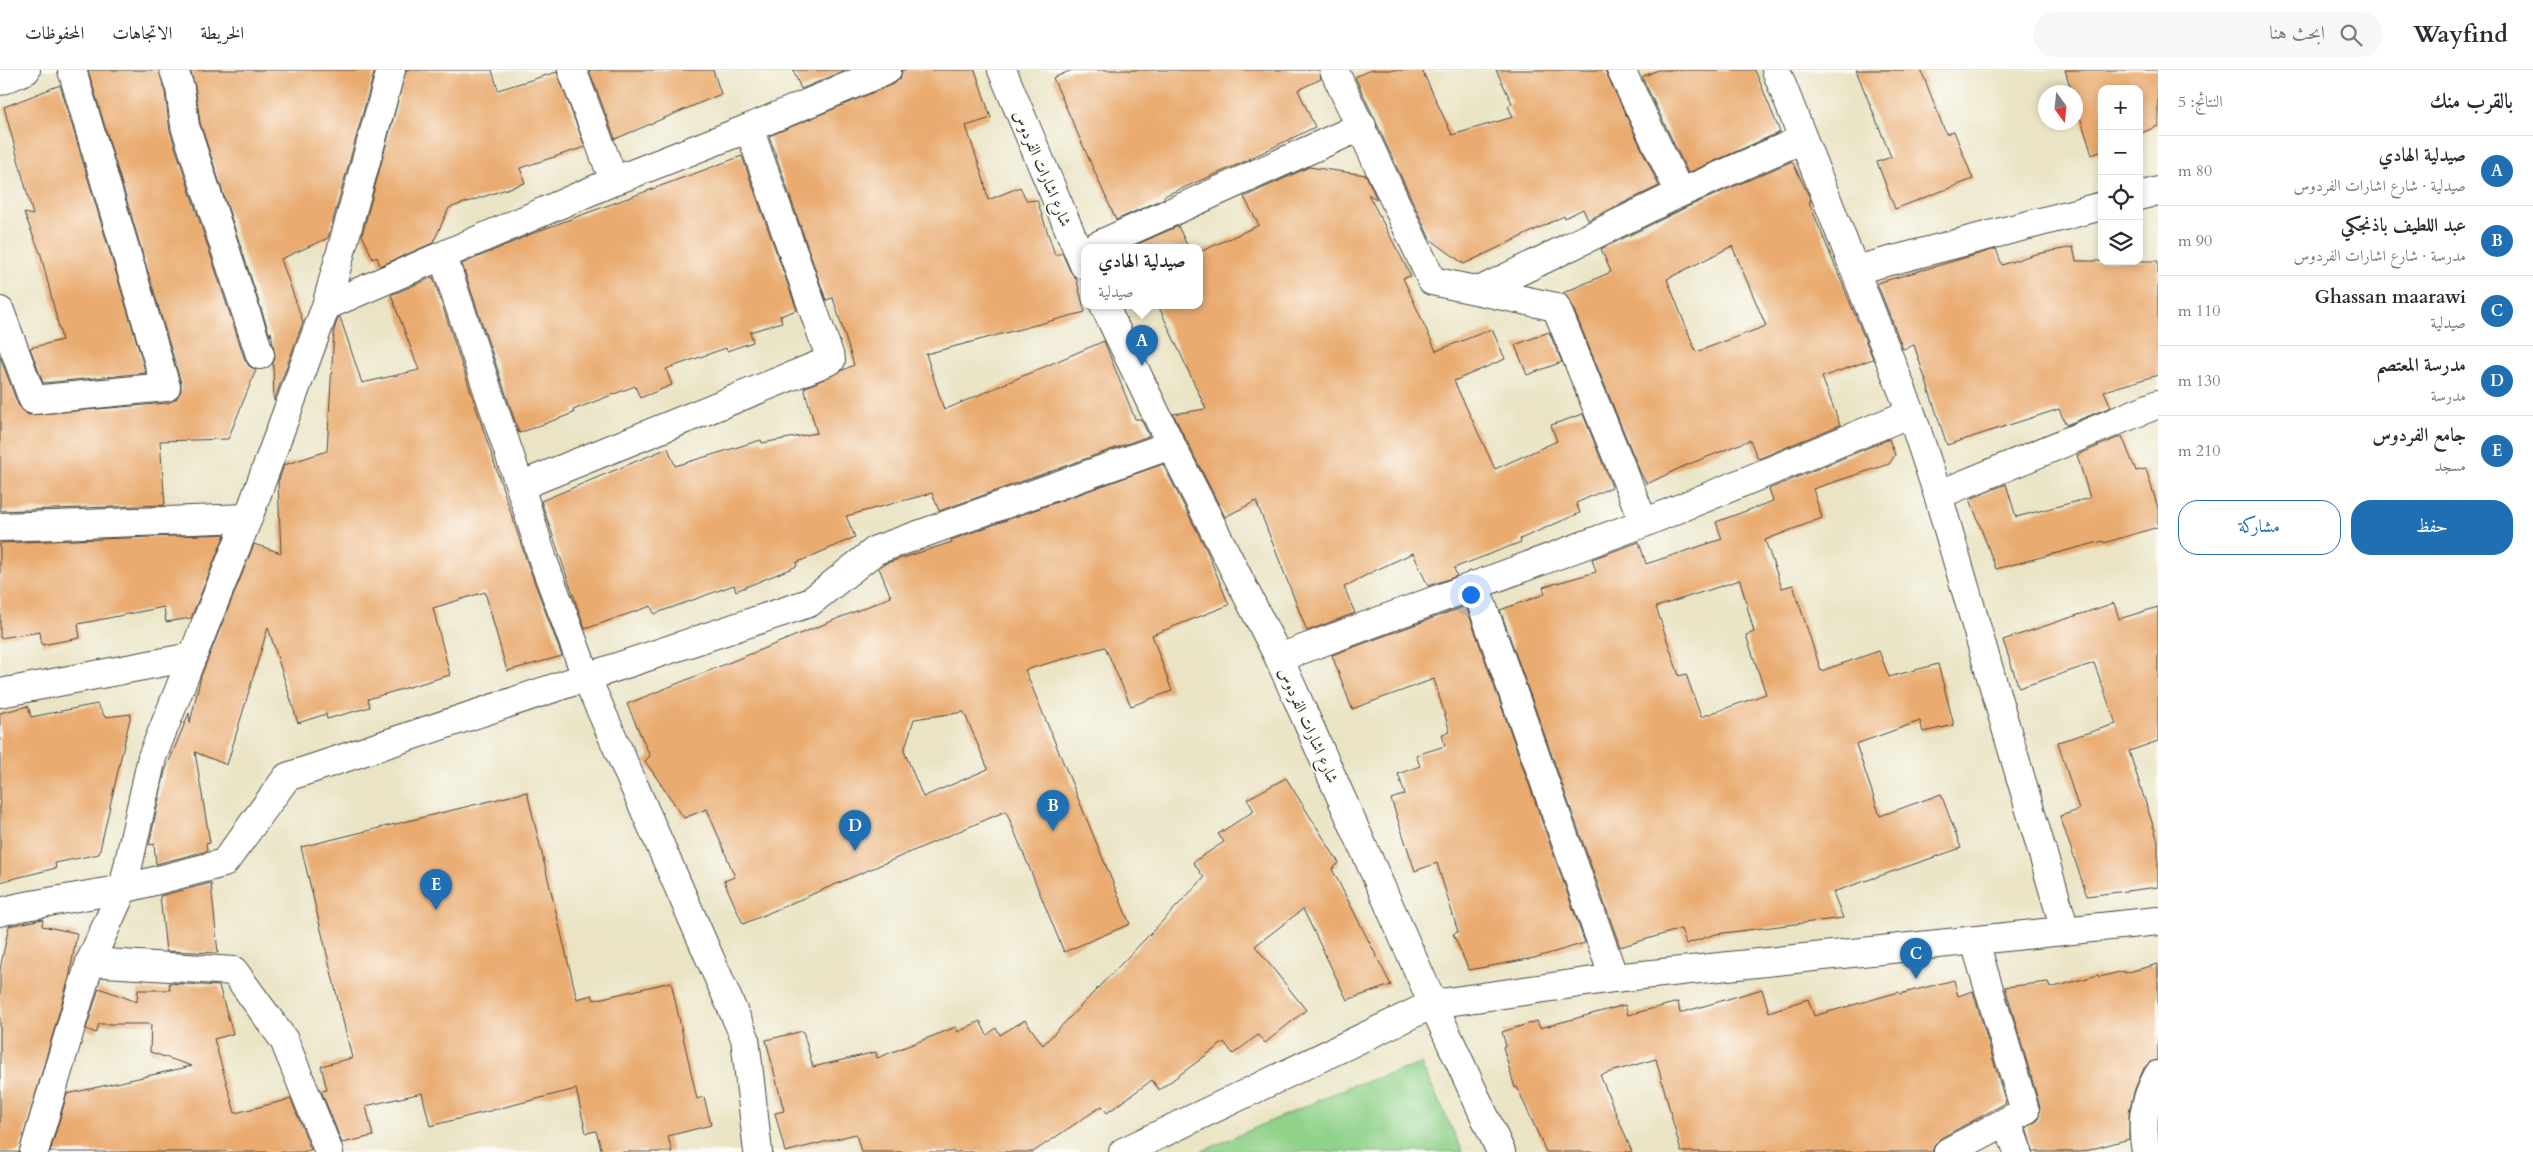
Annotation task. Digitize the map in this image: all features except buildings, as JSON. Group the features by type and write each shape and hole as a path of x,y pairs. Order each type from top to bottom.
{"street":[{"path":"0,81 26,70"},
{"path":"0,311 33,400 166,387 72,70"},
{"path":"174,70 180,88 184,126 260,355"},
{"path":"34,1152 90,962 123,889 152,757 248,518 326,306 391,70"},
{"path":"572,70 614,181"},
{"path":"326,306 443,257 614,181 749,128 887,70"},
{"name":"شارع اشارات الفردوس","path":"1002,70 1081,244"},
{"path":"1334,70 1362,126 1432,281 1556,307 1644,523"},
{"path":"1621,70 1680,193"},
{"path":"1776,70 1910,413 1938,496 2065,930"},
{"path":"1108,244 1362,126"},
{"path":"520,486 831,360 749,128"},
{"path":"1479,291 1680,193 1804,139"},
{"path":"2143,195 2158,191"},
{"path":"1855,270 2098,207"},
{"path":"443,257 520,486 542,560 587,679 744,1038 758,1152"},
{"name":"شارع اشارات الفردوس","path":"1106,309 1171,445 1279,658 1432,1004 1501,1152"},
{"path":"1938,496 2158,404"},
{"path":"1279,658 1644,523 1910,413"},
{"path":"0,912 123,889 224,863 287,777 587,679 809,603 876,550 1171,445"},
{"path":"0,527 248,518"},
{"path":"1475,585 1614,978"},
{"path":"0,693 191,657"},
{"path":"1123,1152 1432,1004 1614,978 1975,942 2065,930 2158,921"},
{"path":"1948,1152 2025,1110 1975,942"},
{"path":"90,962 234,971 284,1040 329,1152"},
{"path":"2146,1152 2142,1125 2148,1093 2158,1075"},
{"path":"2007,1121 2018,1152"}],"green space":[{"path":"1421,1064 1463,1152 1200,1152 1351,1086"}],"place":[{"name":"صيدلية الهادي","path":"1142,366"},
{"name":"عبد اللطيف باذنجكي","path":"1053,831"},
{"name":"مدرسة المعتصم","path":"855,851"},
{"name":"جامع الفردوس","path":"436,910"},
{"name":"Ghassan maarawi","path":"1916,979"}]}
